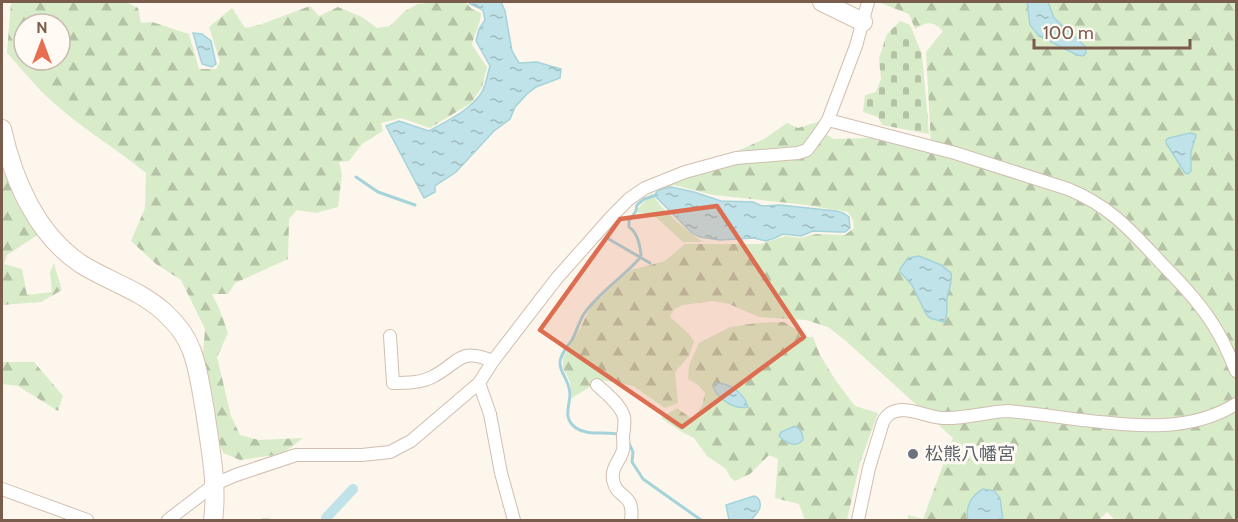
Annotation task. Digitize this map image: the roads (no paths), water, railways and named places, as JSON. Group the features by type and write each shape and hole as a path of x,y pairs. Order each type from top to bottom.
{"street":[{"path":"822,2 863,22"},
{"path":"168,520 214,484 296,455 362,455 390,452 411,441 479,383 557,278 629,199 645,188 685,172 736,158 798,153 807,150 828,120 856,46 868,2"},
{"path":"828,120 978,160 1068,189 1102,205 1116,216 1191,294 1214,325 1236,371"},
{"path":"2,129 13,169 35,215 46,232 82,264 142,296 164,311 180,328 191,348 199,375 214,484 213,520"},
{"path":"390,336 393,383 407,384 434,377 467,355 479,355 493,362"},
{"path":"479,383 490,414 501,473 514,520"},
{"path":"597,385 611,397 624,417 623,450 614,466 613,474 614,484 629,501 632,509 631,520"},
{"path":"858,520 869,468 883,422 886,415 893,412 904,410 941,418 960,418 994,411 1008,411 1128,426 1155,426 1202,420 1236,404"},
{"path":"2,489 87,520"}],"water":[{"path":"469,2 501,2 505,11 512,51 519,63 537,62 561,69 560,78 536,87 527,94 515,107 510,119 494,131 456,172 435,186 435,192 424,198 386,126 399,121 429,131 462,112 482,93 490,66 476,41 479,29 485,20 483,10"},
{"path":"1027,2 1048,2 1054,18 1085,46 1086,53 1083,56 1077,55 1039,36 1030,25"},
{"path":"193,33 202,34 211,41 216,64 212,67 202,64"},
{"path":"1190,133 1196,136 1191,152 1191,171 1188,174 1185,173 1166,140"},
{"path":"671,187 721,201 836,211 849,217 850,228 845,232 813,231 801,236 783,234 766,241 754,238 720,240 700,237 692,233 656,197 655,194 659,190"},
{"path":"919,256 941,265 951,273 944,322 930,318 926,314 912,285 900,272 908,258"},
{"path":"716,383 736,390 748,407 738,407 722,399 713,386"},
{"path":"795,426 802,433 803,440 797,444 791,444 779,436 781,432"},
{"path":"983,489 994,491 1000,498 1003,520 968,520 967,511 970,502"},
{"path":"754,496 760,501 760,507 751,520 729,520 726,505"}],"waterway":[{"path":"356,177 378,192 415,205"},
{"path":"641,255 638,240 635,232 629,227 629,221 637,205 644,199 657,195"},
{"path":"607,238 650,263"},
{"path":"621,435 581,431 572,425 568,417 570,390 560,361 586,311 639,259"},
{"path":"628,441 633,452 632,462 643,479 701,520"},
{"path":"326,518 353,489"},
{"path":"262,520 269,520"}],"place":[{"name":"松熊八幡宮","path":"913,454"}]}
